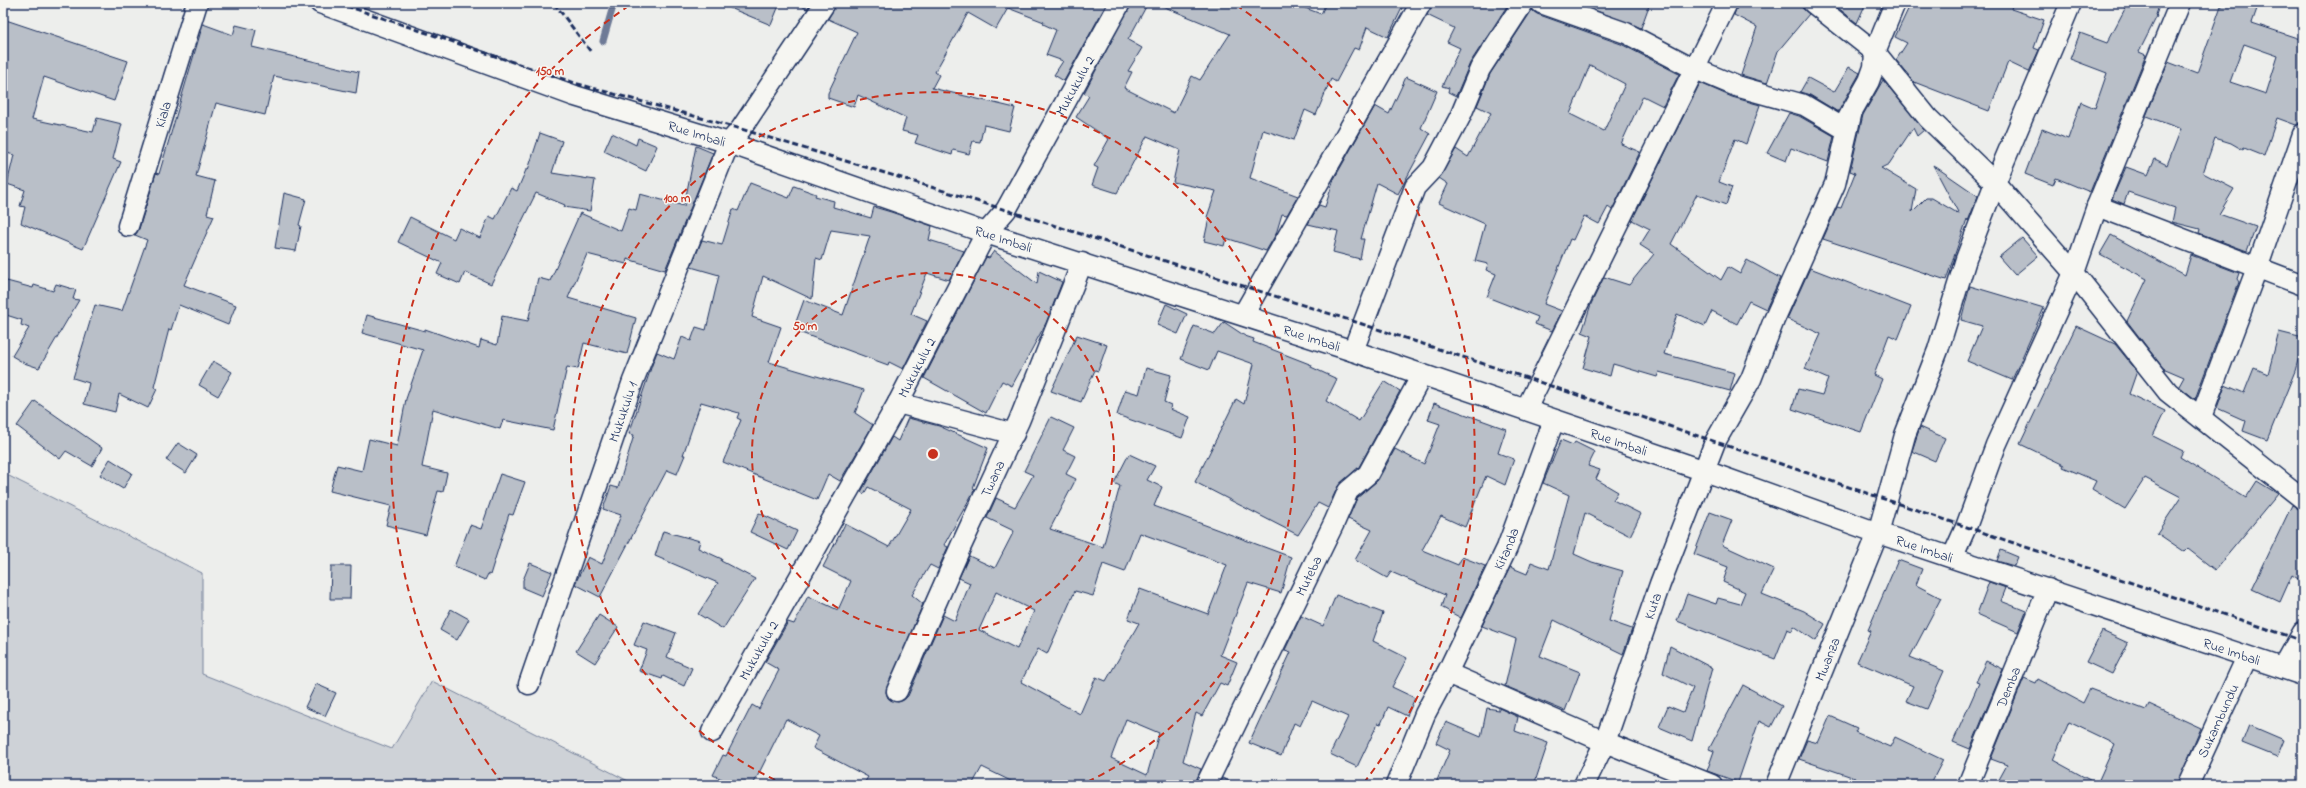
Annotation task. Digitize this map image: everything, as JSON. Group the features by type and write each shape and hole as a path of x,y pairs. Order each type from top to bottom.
{"street":[{"name":"Kiala","path":"128,226 197,3"},
{"name":"Rue Imbali","path":"320,3 575,96 729,143 986,233 1353,351 1705,471 1878,533 1953,556 2303,675"},
{"name":"Mukukulu 1","path":"529,684 633,381 729,143 741,129 825,3"},
{"name":"Mukukulu 2","path":"712,732 898,403 986,233 1006,210 1120,3"},
{"path":"1243,315 1421,3"},
{"path":"1353,351 1415,187 1432,168 1460,118 1480,69 1523,3"},
{"path":"1541,3 1626,33 1693,68 1761,94 1804,105 1843,128 1874,67 1875,52 1895,3"},
{"path":"1526,409 1693,68 1727,3"},
{"path":"1813,3 1875,52 1928,118 1995,183 2074,273 2168,392 2303,499"},
{"name":"Mwanza","path":"1776,785 1878,533 1905,435 1938,350 1966,259 1995,183 2071,3"},
{"path":"1953,556 1966,527 1996,445 2074,273 2098,206 2180,3"},
{"name":"Kuta","path":"1584,785 1605,742 1660,584 1705,471 1714,442 1751,379 1774,320 1835,184 1852,111"},
{"path":"2201,417 2257,268 2303,134"},
{"path":"2098,206 2303,285"},
{"name":"Twana","path":"897,691 1014,434 1042,367 1082,263"},
{"name":"Muteba","path":"1206,785 1334,523 1348,490 1368,474 1422,375"},
{"path":"898,403 1014,434"},
{"name":"Kitanda","path":"1396,785 1425,714 1447,673 1507,548 1554,420"},
{"name":"Demba","path":"1968,785 2048,589"},
{"path":"2283,668 2303,632"},
{"name":"Sukambundu","path":"2188,785 2247,657"},
{"path":"1447,673 1605,742 1712,785"}],"shaded area":[{"path":"3,473 202,573 202,674 392,749 432,681 636,785 3,785"}],"building":[{"path":"718,3 780,3 771,25"},
{"path":"796,3 811,3 807,9"},
{"path":"836,3 1107,3 1064,81 1054,75 1063,61 1046,55 1056,30 1043,24 1044,22 1008,8 996,29 968,13 935,72 939,75 932,88 1015,108 1009,131 984,125 980,142 973,141 969,154 953,150 952,155 915,143 918,135 902,131 906,118 858,95 854,107 828,98 828,93 857,32 828,19"},
{"path":"1131,3 1148,3 1128,40 1142,48 1128,71 1132,72 1124,88 1174,113 1192,76 1200,80 1230,34 1155,3 1292,3 1321,14 1326,3 1408,3 1406,5 1404,4 1388,37 1367,27 1359,50 1354,48 1336,82 1331,79 1316,115 1305,110 1294,140 1263,130 1250,178 1298,196 1287,215 1282,214 1276,234 1266,251 1226,238 1224,246 1204,241 1209,218 1207,217 1216,191 1173,182 1180,150 1147,136 1117,193 1092,185 1098,168 1094,166 1109,139 1076,117 1089,96 1084,93"},
{"path":"1432,3 1509,3 1470,63 1456,96 1448,92 1449,88 1442,86 1460,48 1447,42 1454,28 1427,15"},
{"path":"1576,3 1650,3 1641,28"},
{"path":"1738,3 1802,3 1802,8 1809,14 1778,51 1767,83 1741,75 1757,27 1734,15"},
{"path":"1832,3 1866,3 1857,23"},
{"path":"1911,3 2013,3 2011,9 2044,20 2034,48 2039,50 2029,72 2008,62 1989,111 1914,82 1896,60 1907,43 1895,37"},
{"path":"2128,3 2160,3 2157,16 2139,52 2146,55 2090,192 2056,178 2053,185 2025,174 2042,129 2068,139 2081,102 2095,108 2107,73 2070,59 2080,33 2107,43"},
{"path":"2222,3 2259,3 2252,23 2303,40 2303,116 2301,123 2296,125 2277,118 2264,156 2244,148 2243,150 2231,143 2215,138 2203,173 2234,189 2219,214 2256,227 2247,251 2199,233 2200,229 2172,222 2175,208 2128,192 2124,204 2112,199 2126,167 2148,175 2155,159 2167,165 2181,129 2146,116 2168,62 2197,73","holes":["2244,44 2278,56 2266,94 2230,82"]},
{"path":"1532,10 1537,14 1621,44 1679,74 1663,106 1643,96 1621,144 1640,152 1612,210 1608,207 1599,224 1584,216 1573,240 1570,239 1544,304 1562,311 1552,331 1535,324 1538,317 1487,297 1496,274 1486,270 1488,264 1475,261 1485,224 1439,203 1448,184 1439,178 1456,149 1468,157 1491,113 1477,106 1490,74","holes":["1590,65 1625,84 1604,131 1570,114"]},
{"path":"3,19 128,61 114,101 44,77 32,119 93,132 97,118 122,124 113,159 121,162 83,249 21,223 25,207 20,206 25,190 7,184 14,155 3,152"},
{"path":"203,24 233,35 236,25 256,30 252,47 359,72 356,93 274,76 265,115 216,103 196,176 215,181 207,214 214,216 184,285 236,305 228,325 179,305 171,330 169,329 154,387 157,389 148,408 119,394 115,412 84,404 89,383 73,378 95,305 122,311 147,240 135,235 139,229 156,173 159,174"},
{"path":"1849,67 1860,73 1838,112 1810,95 1800,92 1808,78 1834,92"},
{"path":"1406,77 1437,91 1421,128 1430,134 1398,194 1377,183 1361,239 1364,239 1360,259 1333,252 1338,231 1308,224 1319,205 1325,207 1334,179 1375,106 1389,114"},
{"path":"1883,80 1924,130 1917,136 1913,128 1889,164 1881,168 1916,189 1912,212 1926,198 1932,198 1959,214 1933,165 1978,196 1968,221 1967,219 1946,280 1823,239 1837,207 1841,208 1855,173 1850,171 1863,115"},
{"path":"1700,83 1732,97 1760,105 1746,144 1735,139 1719,182 1732,187 1726,205 1697,194 1671,244 1721,280 1728,267 1740,274 1747,260 1780,278 1766,309 1749,301 1737,324 1712,311 1705,326 1677,314 1664,354 1735,373 1730,391 1659,372 1657,377 1613,364 1610,376 1583,368 1592,336 1582,332 1591,304 1604,277 1629,285 1654,254 1640,245 1650,229 1632,220"},
{"path":"1789,113 1799,116 1834,136 1828,162 1791,148 1786,161 1767,153"},
{"path":"540,133 562,141 552,173 595,180 590,211 564,207 565,205 536,193 491,284 465,272 460,284 437,274 442,263 398,242 410,217 454,239 459,228 480,238 489,216 495,219 511,188 517,191 526,170 528,170"},
{"path":"612,133 636,145 638,138 657,146 646,171 604,151"},
{"path":"696,146 713,153 665,270 627,259 626,264 587,254 568,298 636,318 627,354 584,343 578,369 567,367 553,430 503,420 500,429 433,409 422,467 447,473 443,492 438,491 426,535 386,525 391,506 330,491 337,465 362,471 369,439 397,446 406,399 423,350 362,333 367,315 425,331 425,329 479,348 481,340 497,345 502,316 528,321 538,278 550,281 580,213 621,231 629,208 636,210 640,194 684,206"},
{"path":"750,183 789,198 794,186 816,194 815,196 834,201 833,207 871,218 874,207 891,212 932,226 929,240 964,251 949,280 927,273 911,314 927,321 903,369 889,362 888,365 793,330 804,300 843,315 870,236 831,230 822,260 816,258 812,299 763,276 752,317 781,327 769,362 864,390 855,413 873,425 840,481 828,474 817,500 723,462 741,420 737,418 739,413 701,402 683,455 685,455 677,474 667,470 600,597 575,584 588,557 602,564 621,515 603,509 611,486 618,488 634,435 629,434 652,365 657,352 674,359 682,337 691,341 696,327 706,330 719,275 691,267 702,240 722,245 733,209 738,211"},
{"path":"284,193 306,199 299,225 301,226 296,251 275,248"},
{"path":"2111,235 2185,275 2191,255 2239,273 2237,279 2239,282 2195,399 2179,386 2184,377 2163,368 2127,321 2147,279 2100,254"},
{"path":"2022,238 2038,256 2015,275 1999,257"},
{"path":"994,251 1037,284 1039,271 1062,282 1046,323 1012,386 1002,381 986,413 924,378 986,257 989,258"},
{"path":"1810,268 1911,307 1898,339 1889,335 1874,375 1882,379 1861,432 1792,409 1798,389 1822,395 1828,379 1805,369 1821,334 1787,319"},
{"path":"3,280 33,288 34,285 53,291 56,284 76,290 73,299 79,300 39,368 24,363 12,356 29,328 21,325 22,320 3,314"},
{"path":"1970,286 2044,308 2012,380 1967,361 1982,326 1961,320"},
{"path":"1166,304 1187,314 1178,334 1157,325"},
{"path":"1224,322 1245,336 1254,339 1253,342 1312,365 1311,367 1337,379 1326,401 1359,421 1384,381 1400,391 1359,467 1338,486 1328,508 1318,503 1298,535 1195,482 1236,399 1244,404 1254,364 1217,351 1209,370 1181,359 1194,326 1215,334"},
{"path":"2076,326 2115,344 2137,371 2129,394 2165,411 2153,436 2183,451 2180,457 2246,498 2257,481 2278,494 2215,570 2188,549 2185,552 2157,533 2181,497 2145,478 2125,509 2092,489 2096,481 2063,467 2064,465 2020,444"},
{"path":"2279,332 2303,338 2303,342 2295,371 2267,440 2243,431 2246,421 2217,408 2225,385 2244,393 2254,368 2268,374"},
{"path":"1077,335 1107,345 1098,371 1095,370 1081,402 1051,391"},
{"path":"213,361 232,372 218,396 199,385"},
{"path":"1146,368 1171,375 1164,402 1171,405 1170,409 1190,417 1182,438 1117,415 1125,390 1139,394"},
{"path":"35,401 102,448 92,466 66,451 60,459 17,426"},
{"path":"1434,403 1506,429 1498,453 1514,459 1505,485 1486,476 1465,527 1441,516 1422,550 1458,565 1462,557 1485,566 1461,618 1441,607 1445,595 1391,572 1387,578 1355,560 1372,530 1348,519 1357,498 1378,480 1395,449 1424,464 1440,424 1428,420"},
{"path":"1051,417 1074,428 1063,450 1075,456 1066,474 1076,479 1050,529 1103,547 1120,486 1114,483 1129,454 1155,466 1147,480 1162,487 1154,506 1291,557 1281,593 1248,583 1220,655 1237,662 1227,686 1220,683 1202,716 1196,713 1183,761 1201,769 1195,785 1019,785 982,767 972,785 863,785 868,777 813,748 819,736 786,719 753,785 735,785 713,775 723,755 726,756 752,705 759,709 779,670 765,662 788,622 794,624 808,596 838,610 851,581 823,567 845,524 889,547 911,509 868,487 864,494 861,492 892,437 898,441 908,418 939,426 988,448 973,488 975,489 944,545 948,547 938,569 930,565 912,595 923,604 886,692 888,698 898,702 908,696 943,615 955,621 970,583 959,578 969,556 995,568 1014,531 987,518 996,498 1015,507 1033,475 1024,471","holes":["1140,533 1227,565 1208,614 1140,589 1128,619 1139,623 1106,681 1096,677 1080,714 1021,682 1038,649 1047,654 1075,591 1093,596 1103,564 1125,572","996,592 1034,611 1017,649 979,630","1126,719 1159,733 1147,775 1111,758"]},
{"path":"1920,427 1945,438 1935,461 1912,451"},
{"path":"1561,440 1573,445 1575,442 1595,452 1588,466 1600,470 1596,479 1618,492 1613,500 1641,514 1630,536 1585,513 1574,554 1592,562 1623,571 1609,621 1632,629 1623,654 1554,620 1540,656 1580,672 1565,711 1505,686 1516,639 1482,626 1510,567 1527,574 1531,562 1549,569 1569,495 1543,483"},
{"path":"178,443 197,455 186,473 166,460"},
{"path":"110,459 132,473 123,489 100,475"},
{"path":"500,474 525,482 513,515 509,514 490,575 488,574 485,580 454,567 470,525 481,529"},
{"path":"2292,505 2303,510 2303,582 2292,575 2280,602 2252,589"},
{"path":"1710,512 1732,520 1722,545 1774,569 1762,594 1804,611 1825,624 1816,641 1794,626 1792,631 1787,629 1775,659 1677,621 1687,594 1716,604 1718,598 1740,604 1745,592 1723,582 1728,567 1694,554"},
{"path":"759,513 797,531 788,550 750,532"},
{"path":"663,531 700,541 698,548 722,559 721,561 755,579 723,629 698,614 718,583 655,556"},
{"path":"2001,550 2018,557 2014,566 1997,561"},
{"path":"1898,560 1922,569 1916,585 1941,598 1910,657 1944,671 1927,709 1906,701 1913,686 1857,662 1871,631 1868,630"},
{"path":"530,563 552,572 542,596 523,588 523,580"},
{"path":"331,566 351,566 350,599 330,599"},
{"path":"1989,582 2006,588 2001,601 2026,611 2018,632 1977,614"},
{"path":"1336,595 1383,613 1373,641 1407,658 1392,687 1415,698 1407,716 1388,707 1381,724 1378,723 1357,767 1330,754 1348,717 1312,701 1300,726 1294,723 1281,756 1249,743 1291,652 1285,650 1301,616 1323,626"},
{"path":"451,609 469,619 457,640 440,630"},
{"path":"599,615 618,627 595,663 576,651"},
{"path":"644,621 676,633 667,657 692,668 684,686 663,676 662,679 639,671 647,650 634,645"},
{"path":"2102,631 2128,643 2112,674 2086,662"},
{"path":"1670,646 1712,668 1692,741 1659,727 1668,706 1683,712 1693,688 1663,673"},
{"path":"1986,661 2003,669 1970,749 1953,742 1979,683 1976,682"},
{"path":"2024,678 2036,683 2038,679 2083,703 2090,689 2146,710 2149,704 2201,728 2177,785 1996,785 2007,765 1991,759","holes":["2069,722 2115,744 2097,784 2053,760"]},
{"path":"316,684 336,693 325,716 305,707"},
{"path":"1743,685 1782,706 1771,727 1759,721 1738,782 1707,771 1714,751 1709,749"},
{"path":"1487,708 1499,710 1499,708 1518,717 1515,731 1548,743 1534,785 1435,785 1450,750 1436,743 1446,722 1481,737"},
{"path":"1830,716 1857,728 1855,732 1890,747 1895,737 1943,760 1930,785 1852,785 1855,778 1799,759 1807,740 1818,743"},
{"path":"2249,725 2284,740 2277,757 2242,743"},
{"path":"1222,778 1238,785 1219,785"}],"waterway":[{"path":"603,41 614,3"}],"railway":[{"path":"338,3 578,84 741,129 1006,210 1362,324 1539,382 2303,641"},
{"path":"554,3 591,52"}]}
